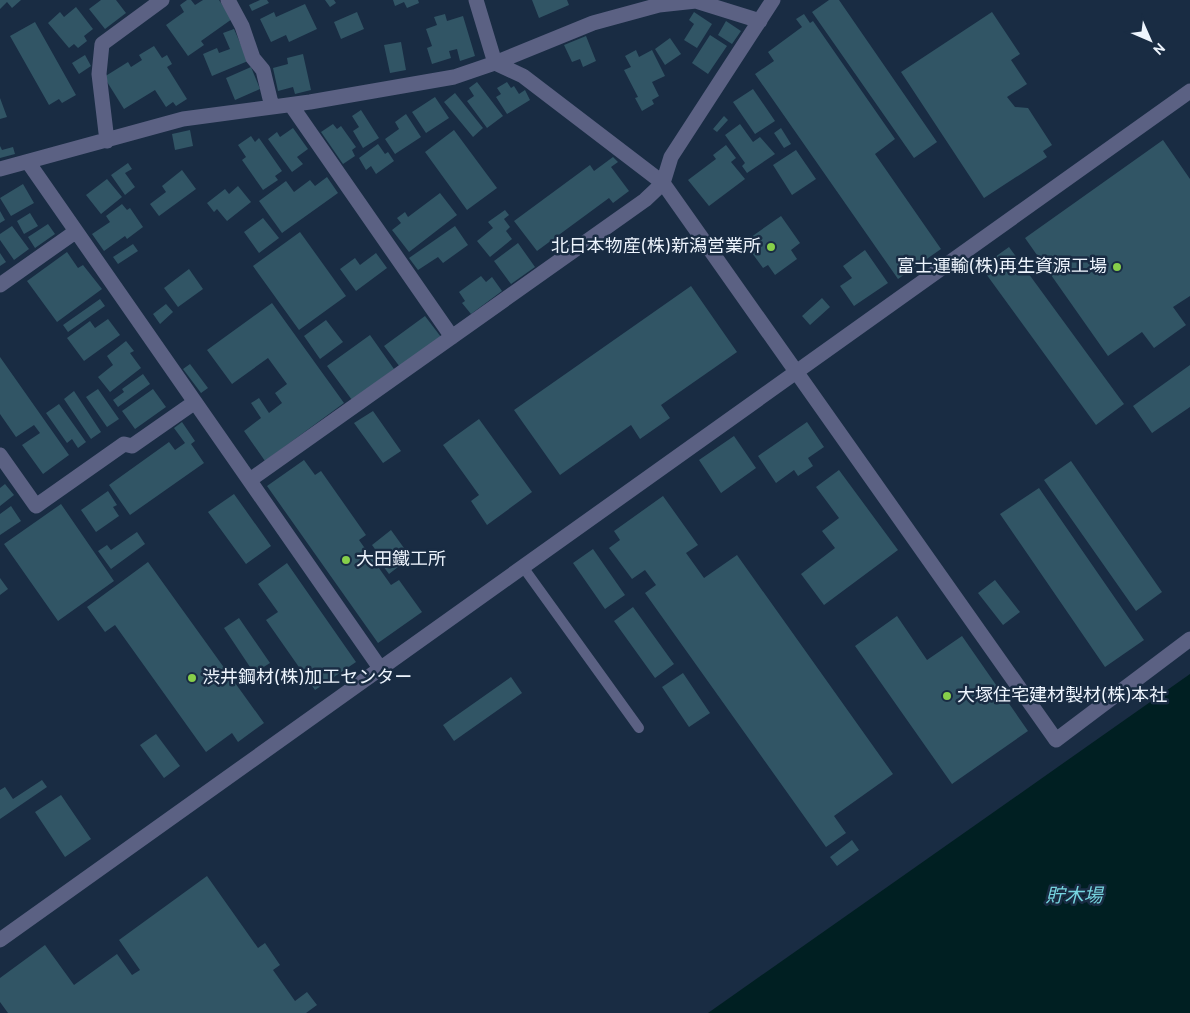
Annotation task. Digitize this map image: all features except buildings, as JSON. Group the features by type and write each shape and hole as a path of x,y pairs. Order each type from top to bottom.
{"street":[{"path":"107,141 99,74 102,44 162,0"},
{"path":"228,0 242,26 253,58 263,70 272,107"},
{"path":"476,0 495,63 524,76 663,183 1056,740 1190,639"},
{"path":"250,480 645,200 663,183 671,157 773,0"},
{"path":"0,169 183,119 291,105 454,77 495,63 593,23 659,5 696,1 760,21"},
{"path":"0,940 1190,91"},
{"path":"291,105 452,338"},
{"path":"28,162 380,668"},
{"path":"0,285 75,232"},
{"path":"0,455 36,506 124,444 132,446 195,402"}],"lane":[{"path":"523,566 639,728"}],"water":[{"name":"貯木場","path":"1190,674 1190,1013 708,1013"}],"place":[{"name":"北日本物産(株)新潟営業所","path":"771,247"},
{"name":"富士運輸(株)再生資源工場","path":"1117,267"},
{"name":"大田鐵工所","path":"346,560"},
{"name":"渋井鋼材(株)加工センター","path":"192,678"},
{"name":"大塚住宅建材製材(株)本社","path":"947,696"}]}
